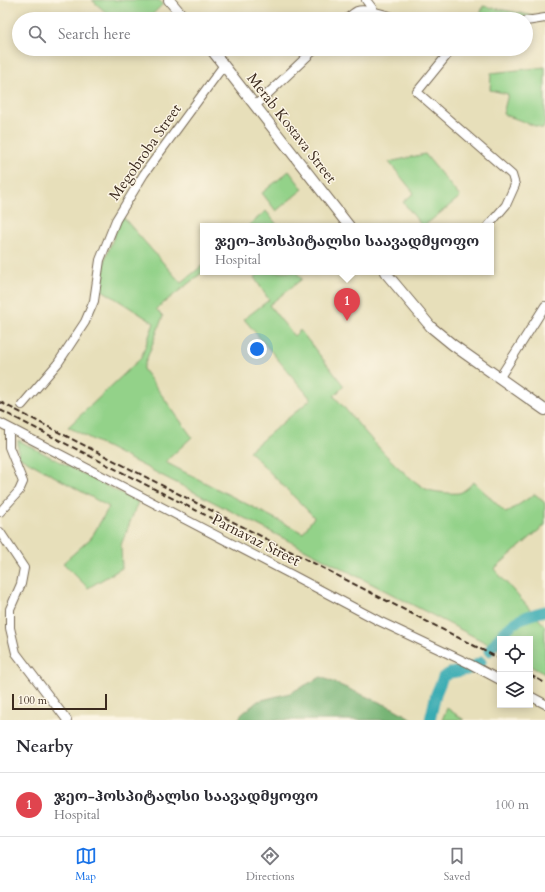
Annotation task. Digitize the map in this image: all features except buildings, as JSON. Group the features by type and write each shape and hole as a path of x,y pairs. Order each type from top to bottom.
{"main road":[{"path":"169,0 179,12"},
{"name":"Merab Kostava Street","path":"217,56 347,223"},
{"path":"387,275 431,328 545,410"}],"street":[{"path":"366,0 375,12"},
{"path":"355,12 359,10 375,12"},
{"path":"533,20 545,18"},
{"path":"256,106 308,56"},
{"path":"446,56 417,92 512,175 515,185 506,205 491,223"},
{"name":"Megobroba Street","path":"22,405 58,363 85,322 94,301 100,260 120,213 144,174 224,65"},
{"path":"500,377 545,306"},
{"name":"Parnavaz Street","path":"0,423 378,621 470,664 497,678"},
{"path":"0,512 20,491 23,482 9,447 9,428"},
{"path":"0,532 24,568 21,584 10,609 10,628 16,652 67,720"},
{"path":"533,698 545,704"}],"green space":[{"path":"92,0 159,0 163,4 155,12 105,12"},
{"path":"483,6 514,12 481,12"},
{"path":"545,67 545,124 543,129 503,114 508,94 490,90 491,73"},
{"path":"425,154 460,197 428,223 420,223 403,202 414,193 389,162"},
{"path":"289,171 303,189 276,211 262,193"},
{"path":"266,211 276,223 252,223"},
{"path":"122,216 181,283 200,267 200,274 156,309 163,316 143,369 192,437 165,462 303,533 314,517 249,451 311,399 244,319 269,300 254,277 257,275 299,275 302,279 269,305 294,336 300,330 344,386 334,396 377,446 401,470 426,489 437,492 459,493 474,482 506,513 535,494 545,503 545,525 494,569 545,626 545,674 533,668 533,636 497,636 497,648 68,427 141,358 154,323 102,290 105,259"},
{"path":"18,440 138,502 121,545 122,568 88,588 63,563 91,538 109,507 18,456"},
{"path":"321,677 393,708 414,720 238,720 242,714 258,701 290,693"},
{"path":"447,708 464,720 442,720"}],"waterway":[{"path":"489,651 503,633 516,622 527,616 545,611"},
{"path":"430,720 436,694 443,677 450,673 467,670 481,662"}],"railway":[{"path":"0,402 497,657"},
{"path":"0,410 213,519"},
{"path":"533,677 545,683"}],"place":[{"name":"ჯეო-ჰოსპიტალსი საავადმყოფო","path":"347,321"}]}
